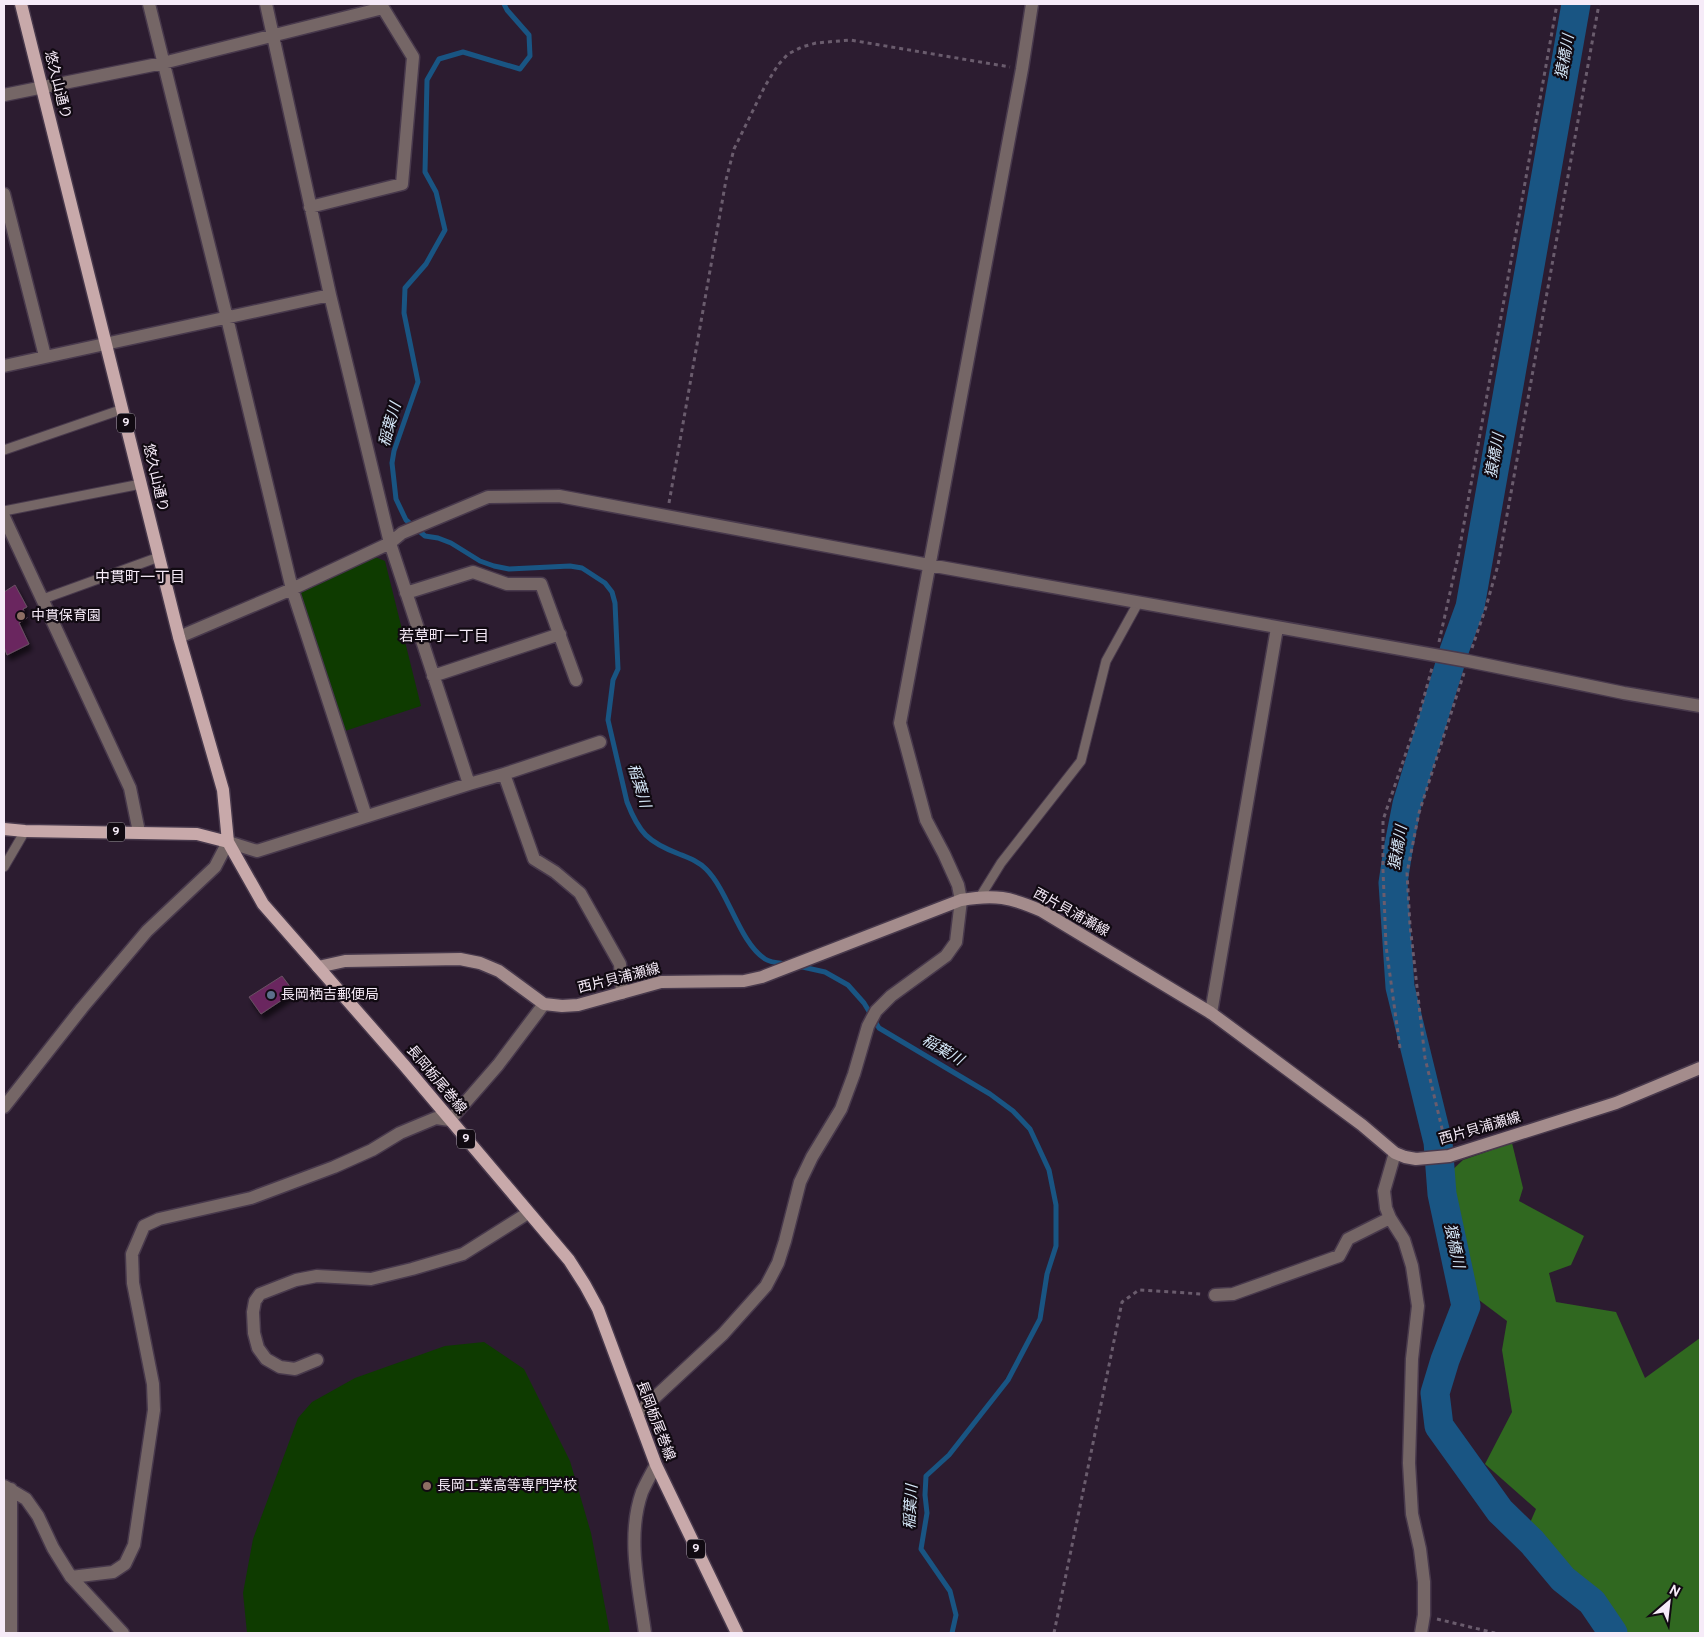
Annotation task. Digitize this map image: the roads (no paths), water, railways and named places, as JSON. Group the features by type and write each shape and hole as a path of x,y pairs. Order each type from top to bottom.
{"main road":[{"name":"悠久山通り","path":"21,4 123,409 140,484 223,790 228,842"},
{"name":"9","path":"4,829 197,834 228,842"},
{"name":"長岡栃尾巻線","path":"228,842 264,904 569,1260 598,1309 656,1465 737,1633"},
{"name":"西片貝浦瀬線","path":"544,1004 578,1005 661,982 744,981 762,977 961,900 997,896 1011,899 1042,911 1211,1013 1362,1125 1395,1153 1405,1157 1416,1159 1449,1156 1616,1103 1700,1068"},
{"path":"318,967 345,961 460,959 499,971 544,1004"}],"street":[{"path":"150,4 292,589 366,816"},
{"path":"266,4 330,295 390,543 469,784"},
{"path":"637,1414 722,1334 766,1286 778,1263 786,1241 800,1182 812,1157 841,1109 854,1074 868,1026 876,1010 891,996 946,956 956,942 961,900 958,885 926,820 900,723 1022,69 1032,4"},
{"path":"4,96 163,63 383,6 412,57 402,184 310,207"},
{"path":"4,194 45,356"},
{"path":"4,366 330,295"},
{"path":"180,637 292,589 390,543 402,533 488,497 559,496 1138,603 1436,655 1624,693 1700,706"},
{"path":"4,517 130,788 139,832"},
{"path":"406,593 473,572 507,584 541,584 576,680"},
{"path":"1211,1013 1277,628"},
{"path":"433,676 560,634"},
{"path":"4,1107 82,1008 147,931 215,867 228,842 257,851 600,742"},
{"path":"504,774 534,859 555,872 580,893 620,964 622,993"},
{"path":"71,1578 113,1572 125,1564 134,1546 154,1410 153,1384 133,1283 132,1254 144,1226 160,1218 251,1198 342,1163 372,1150 400,1133 436,1118 450,1120 498,1065 544,1004"},
{"path":"1395,1153 1384,1191 1386,1208 1404,1240 1412,1266 1418,1306 1412,1359 1409,1463 1412,1514 1420,1549 1424,1582 1424,1615 1421,1633"},
{"path":"317,1360 295,1369 280,1367 266,1359 258,1348 254,1334 253,1312 255,1301 260,1294 296,1280 317,1276 370,1279 463,1254 528,1213"},
{"path":"1216,1295 1233,1294 1340,1256 1348,1239 1390,1218"},
{"path":"645,1633 636,1560 635,1534 637,1511 642,1492 656,1465"},
{"path":"7,1488 26,1499 38,1516 53,1548 71,1578 123,1633"},
{"path":"7,1488 11,1633"}],"lane":[{"path":"4,450 123,409"},
{"path":"4,511 140,484"},
{"path":"43,599 159,557"},
{"path":"980,897 1001,863 1081,761 1106,661 1138,603"},
{"path":"4,867 25,831"}],"waterway":[{"name":"稲葉川","path":"504,4 529,35 530,56 520,69 463,52 439,59 427,80 425,172 436,192 445,230 426,264 405,288 404,313 418,382 394,451 392,463 396,499 406,520 425,536 451,543 480,561 509,569 570,566 582,568 605,583 612,592 615,603 618,669 613,680 608,720 631,813 641,829 652,840 668,850 693,860 706,869 721,890 741,929 756,951 767,960 788,964"},
{"name":"猿橋川","path":"1576,4 1470,607 1454,651 1407,804 1393,883 1400,987 1438,1142 1442,1194 1466,1306 1445,1360 1435,1393 1439,1426 1500,1511 1532,1542 1563,1579 1592,1602 1613,1633"},
{"name":"稲葉川","path":"798,966 825,972 848,985 864,1003 879,1028 990,1094 1013,1111 1030,1129 1049,1170 1056,1205 1056,1246 1047,1274 1040,1319 1008,1380 949,1455 926,1476 925,1495 927,1513 921,1549 950,1591 956,1615 952,1633"}],"place":[{"name":"中貫保育園","path":"21,616"},
{"name":"長岡栖吉郵便局","path":"271,995"},
{"name":"長岡工業高等専門学校","path":"427,1486"}],"district":[{"name":"中貫町一丁目","path":"140,578"},
{"name":"若草町一丁目","path":"444,637"}]}
